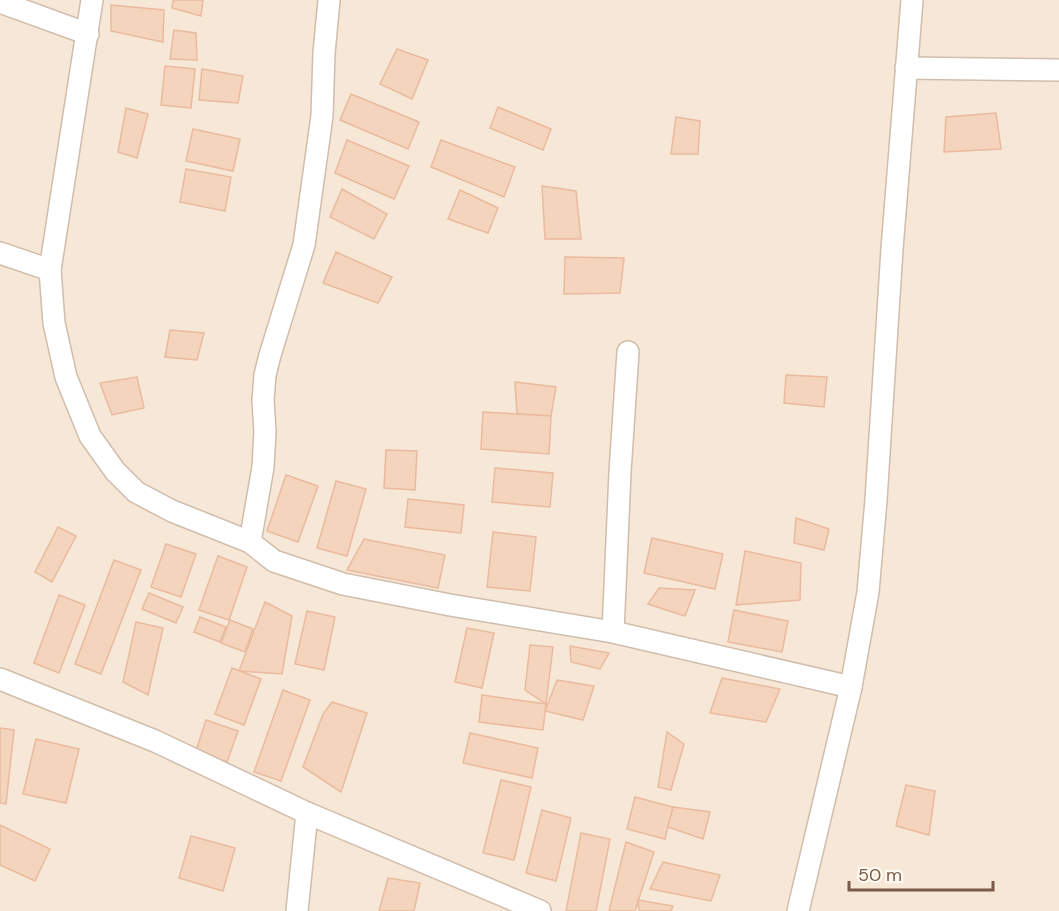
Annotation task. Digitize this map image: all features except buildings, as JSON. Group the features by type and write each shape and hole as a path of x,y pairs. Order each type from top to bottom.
{"street":[{"path":"92,0 50,270 54,323 66,377 90,435 115,471 136,492 172,511 250,542 274,561 343,584 613,633 851,687"},
{"path":"250,542 263,467 265,432 263,400 266,375 304,245 322,116 329,0"},
{"path":"798,911 851,687 868,592 912,0"},
{"path":"0,2 88,34"},
{"path":"906,68 1059,70"},
{"path":"0,254 50,270"},
{"path":"613,633 628,351"},
{"path":"0,679 155,741 307,813 540,911"},
{"path":"297,911 307,813"}],"shaded area":[{"path":"0,0 1059,0 1059,911 0,911"}]}
